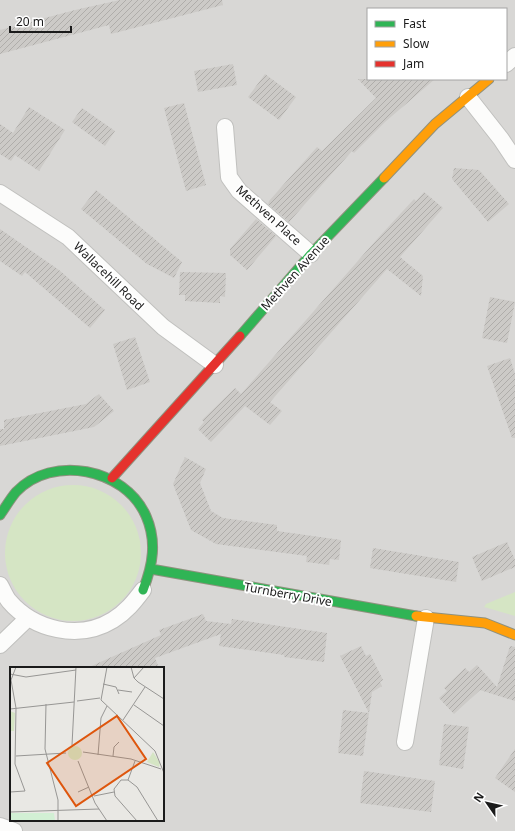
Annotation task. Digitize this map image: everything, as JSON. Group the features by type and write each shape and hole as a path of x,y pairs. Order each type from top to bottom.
{"street":[{"path":"507,63 515,56"},
{"name":"Methven Avenue","path":"112,478 215,365 312,254 435,124 488,80"},
{"path":"468,97 501,139 515,160"},
{"name":"Methven Place","path":"225,127 229,177 239,191 312,254"},
{"name":"Wallacehill Road","path":"0,193 68,237 163,327 215,365"},
{"path":"0,515 5,505 21,487 42,475 65,469 89,470 112,478 133,495 147,517 153,543 151,569 143,590 130,608 112,621 92,629 69,631 48,628 28,618 9,600 0,585"},
{"name":"Turnberry Drive","path":"151,569 426,618 485,623 515,635"},
{"path":"0,645 28,618"},
{"path":"405,742 426,618"},
{"path":"0,826 14,831"}],"shaded area":[{"path":"0,0 515,0 515,831 0,831"}],"green space":[{"path":"66,485 80,485 105,493 116,500 126,510 136,527 140,540 140,566 136,579 126,596 116,606 93,618 80,621 66,621 41,613 30,606 20,596 8,573 5,560 5,546 13,521 20,510 30,500 53,488"},
{"path":"515,592 515,616 484,607 486,604"}],"building":[{"path":"120,0 222,0 223,5 111,34 109,25 0,54 0,30 75,10"},
{"path":"233,64 237,85 198,92 194,71"},
{"path":"265,74 296,97 279,120 248,97"},
{"path":"358,79 434,80 385,122 354,153 352,151 289,222 268,204 269,201 317,147 322,151 376,98"},
{"path":"184,103 206,185 186,191 164,108"},
{"path":"29,107 65,130 39,171 15,155 11,161 0,154 0,124 13,133"},
{"path":"82,108 115,131 105,146 72,122"},
{"path":"454,168 479,170 509,204 488,222 452,179"},
{"path":"96,190 182,262 174,278 147,264 81,209"},
{"path":"424,192 443,208 400,257 423,276 421,296 387,269 270,402 282,411 270,425 245,406 211,442 198,429 204,422 202,420 235,388 241,394 378,238 414,199 416,201"},
{"path":"256,219 276,236 247,270 230,255 230,249"},
{"path":"0,229 59,270 105,310 90,328 25,272 22,276 0,261"},
{"path":"180,272 226,273 225,297 220,296 220,303 185,301 185,295 179,295"},
{"path":"490,297 515,302 507,343 482,338"},
{"path":"135,337 150,382 127,390 113,344"},
{"path":"510,358 515,374 515,438 512,438 487,366"},
{"path":"99,394 114,411 94,427 0,446 0,429 4,429 4,420 86,404"},
{"path":"185,457 206,469 200,483 211,511 223,518 277,525 277,531 341,540 339,560 330,559 329,565 306,562 307,556 216,544 191,530 173,484"},
{"path":"507,542 515,560 515,567 482,581 472,557"},
{"path":"373,548 459,562 456,582 370,568"},
{"path":"203,614 206,621 231,624 232,619 327,633 324,662 219,646 221,634 155,658 159,667 89,667 161,635 159,630"},
{"path":"361,646 366,656 370,654 383,680 380,682 382,686 372,692 369,713 340,656"},
{"path":"510,646 515,647 515,701 480,690 454,714 439,698 447,691 444,688 465,668 469,672 477,665 497,687"},
{"path":"343,710 369,713 363,756 338,753"},
{"path":"444,724 469,727 463,769 439,765"},
{"path":"515,749 515,792 495,778"},
{"path":"364,771 435,781 431,812 360,803"}],"traffic: fast":[{"path":"240,336 311,254 384,178"},
{"path":"0,515 16,492 31,480 49,473 67,470 87,472 105,477 122,487 136,500 146,516 152,535 153,544 151,562 143,590"},
{"path":"151,569 416,616"}],"traffic: slow":[{"path":"384,178 435,124 488,80"},
{"path":"416,616 485,623 515,635"}],"traffic: jam":[{"path":"112,478 240,336"}]}
